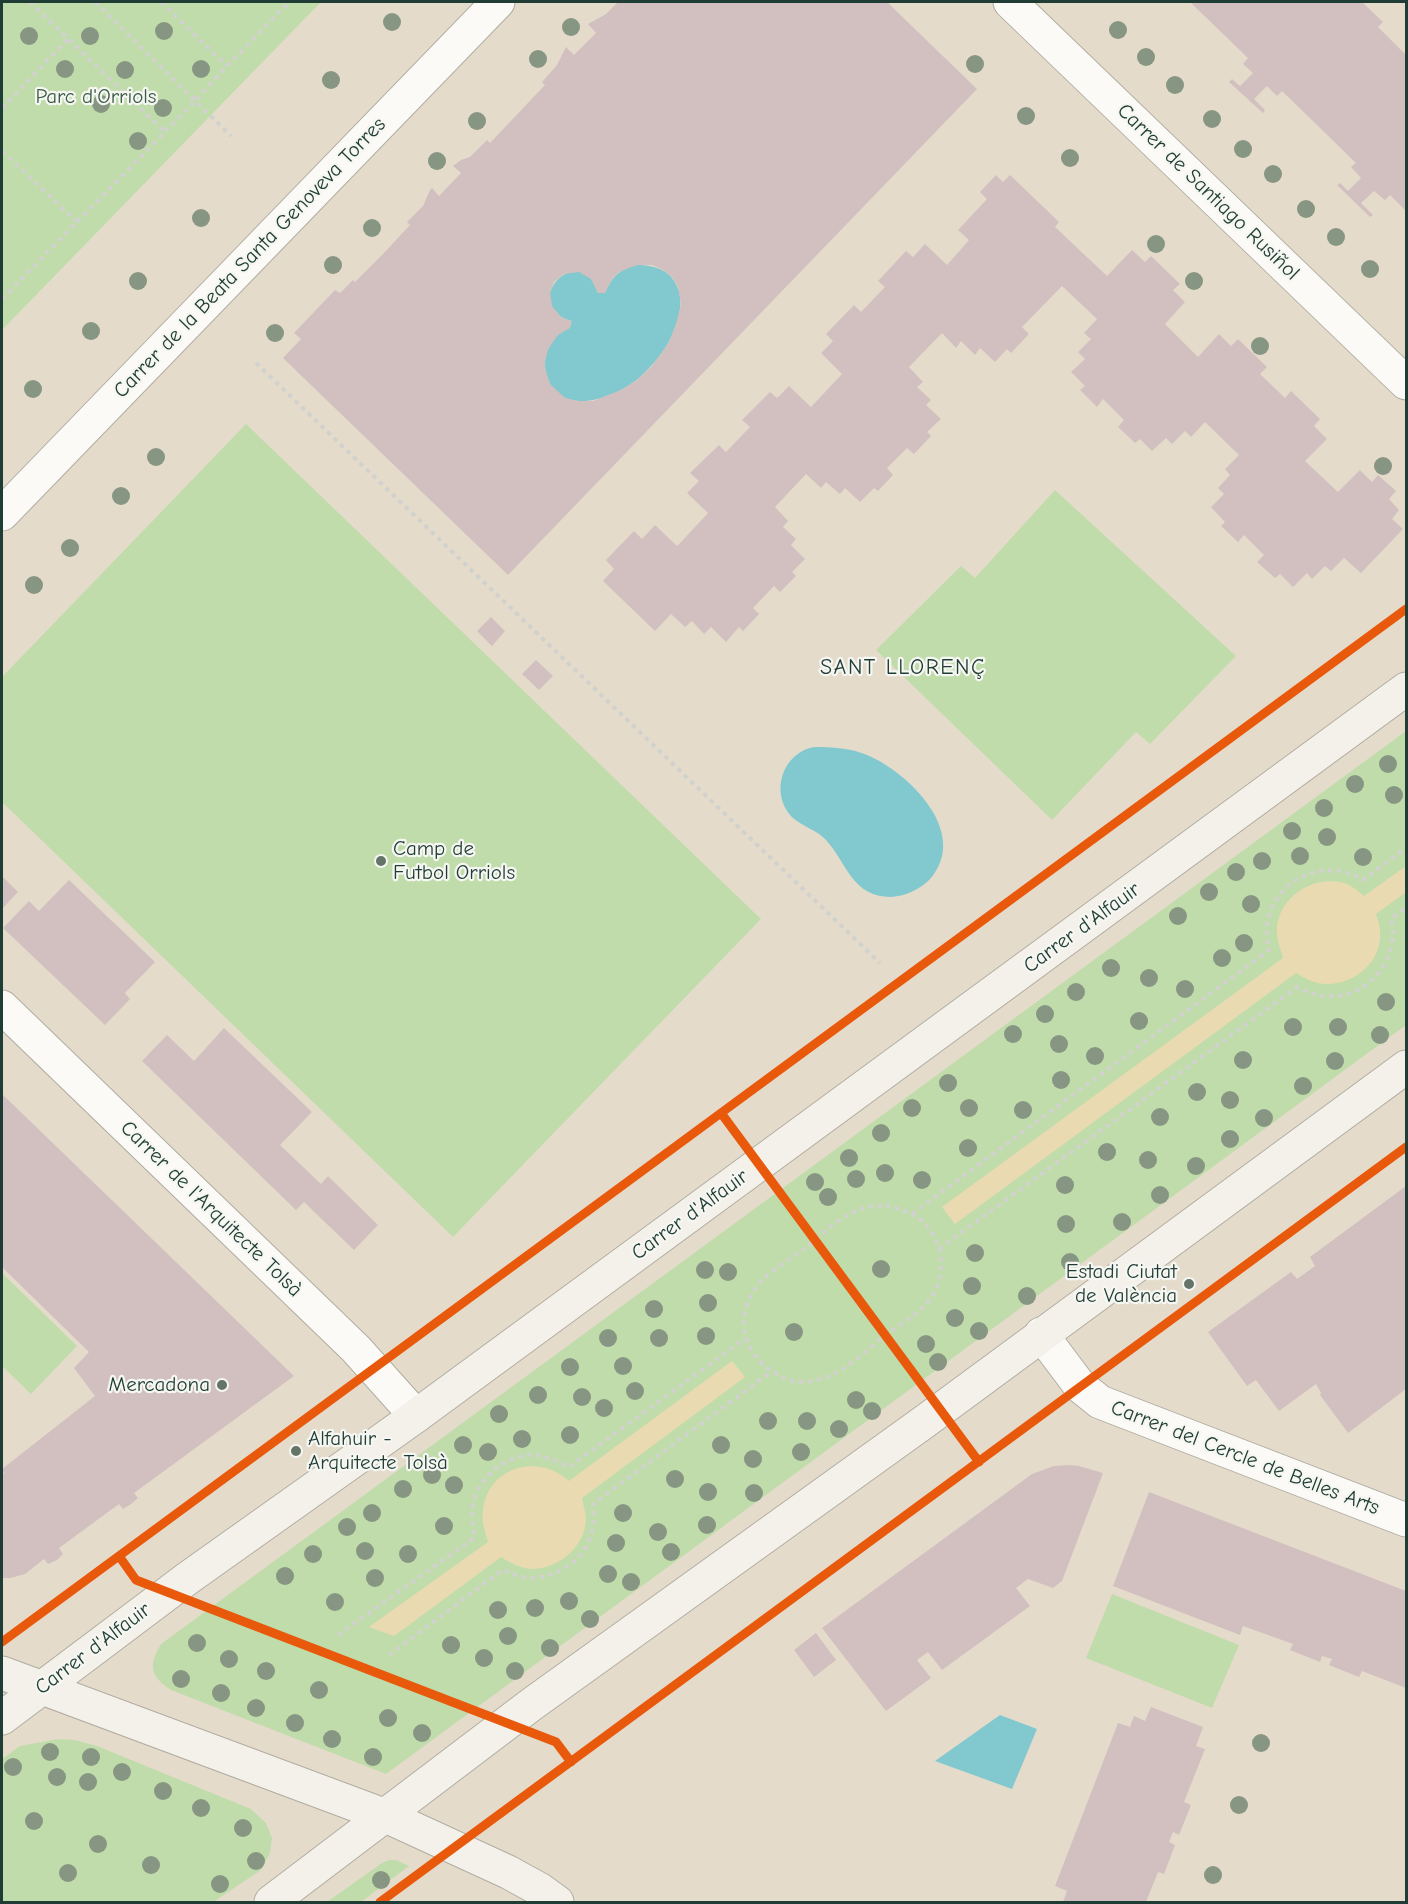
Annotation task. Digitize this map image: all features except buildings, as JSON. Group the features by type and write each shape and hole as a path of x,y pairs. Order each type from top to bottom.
{"main road":[{"name":"Carrer d'Alfauir","path":"2,1718 189,1578 416,1416 1407,689"},
{"path":"272,1902 532,1704 924,1422 1407,1066"},
{"path":"2,1673 386,1816 508,1872 557,1902"}],"street":[{"name":"Carrer de la Beata Santa Genoveva Torres","path":"2,514 498,2"},
{"name":"Carrer de Santiago Rusiñol","path":"1010,2 1407,383"},
{"name":"Carrer de l'Arquitecte Tolsà","path":"2,1007 362,1355 416,1416"},
{"name":"Carrer del Cercle de Belles Arts","path":"1041,1334 1080,1386 1100,1402 1407,1520"}],"path":[{"path":"30,2 164,131"},
{"path":"95,2 231,136"},
{"path":"161,2 226,66"},
{"path":"2,299 289,2"},
{"path":"2,108 68,39"},
{"path":"2,151 77,222"},
{"path":"256,363 880,963"},
{"path":"912,1214 1269,950 1266,933 1269,913 1278,896 1293,882 1312,872 1334,869 1364,880 1407,848"},
{"path":"939,1249 1297,987 1311,993 1331,996 1351,993 1368,984 1383,968 1392,947 1391,919 1407,907"},
{"path":"886,1205 912,1214 922,1221 935,1237 941,1256 940,1275 933,1294 921,1309 842,1368 826,1377 807,1382 788,1380 771,1372 756,1359 747,1343 744,1324 747,1305 755,1287 848,1216 866,1207 886,1205"},
{"path":"808,1231 822,1249"},
{"path":"878,1326 892,1344"},
{"path":"338,1635 475,1537 471,1518 474,1498 483,1482 496,1467 513,1458 532,1455 551,1458 569,1467 746,1338"},
{"path":"389,1655 503,1570 522,1577 542,1577 561,1571 577,1559 588,1543 594,1524 593,1504 771,1372"}],"green space":[{"name":"Parc d'Orriols","path":"2,2 321,2 2,330"},
{"name":"Camp de Futbol Orriols","path":"246,424 761,919 453,1237 2,802 2,677"},
{"path":"1055,490 1236,656 1150,744 1136,732 1052,820 876,650 961,566 975,578"},
{"path":"1406,731 1406,1025 386,1774 171,1690 155,1675 154,1658 161,1644"},
{"path":"2,1273 77,1346 31,1394 2,1366"},
{"path":"1112,1594 1239,1645 1212,1708 1086,1658"},
{"path":"58,1739 75,1740 97,1746 251,1809 266,1823 272,1838 270,1853 261,1870 213,1902 2,1902 2,1759 20,1746"},
{"path":"396,1860 409,1866 361,1902 327,1902 382,1863"}],"sand":[{"path":"1406,866 1406,892 1376,914 1380,932 1376,953 1365,969 1357,975 1337,983 1327,984 1315,982 1296,973 955,1224 942,1207 1283,958 1277,926 1285,906 1300,891 1329,881 1350,886 1364,896"},
{"path":"732,1361 745,1377 582,1498 586,1516 582,1537 569,1554 561,1560 552,1565 531,1569 523,1568 501,1557 394,1636 369,1627 488,1542 483,1522 483,1510 487,1495 494,1483 504,1474 517,1468 530,1466 557,1472 569,1481"}],"water":[{"path":"637,265 663,270 673,278 679,291 680,308 666,347 639,378 617,392 591,400 578,401 566,398 556,391 548,380 545,368 550,345 571,321 557,314 550,304 550,294 554,284 562,276 572,272 582,273 592,280 598,293 605,293 617,275"},
{"path":"814,747 841,748 867,755 883,763 916,789 939,823 943,842 941,860 927,882 913,891 891,897 867,891 852,877 826,840 793,818 782,798 782,776 794,757"},
{"path":"1000,1715 1037,1729 1012,1789 935,1761"}],"cycle path":[{"path":"2,1642 1406,609"},
{"path":"721,1113 979,1462"},
{"path":"380,1902 1406,1147"},
{"path":"119,1556 136,1580 556,1742 571,1762"}],"place":[{"name":"Camp de Futbol Orriols","path":"381,861"},
{"name":"Estadi Ciutat de València","path":"1189,1284"},
{"name":"Mercadona","path":"222,1385"},
{"name":"Alfahuir - Arquitecte Tolsà","path":"296,1451"}],"district":[{"name":"SANT LLORENÇ","path":"903,668"}]}
